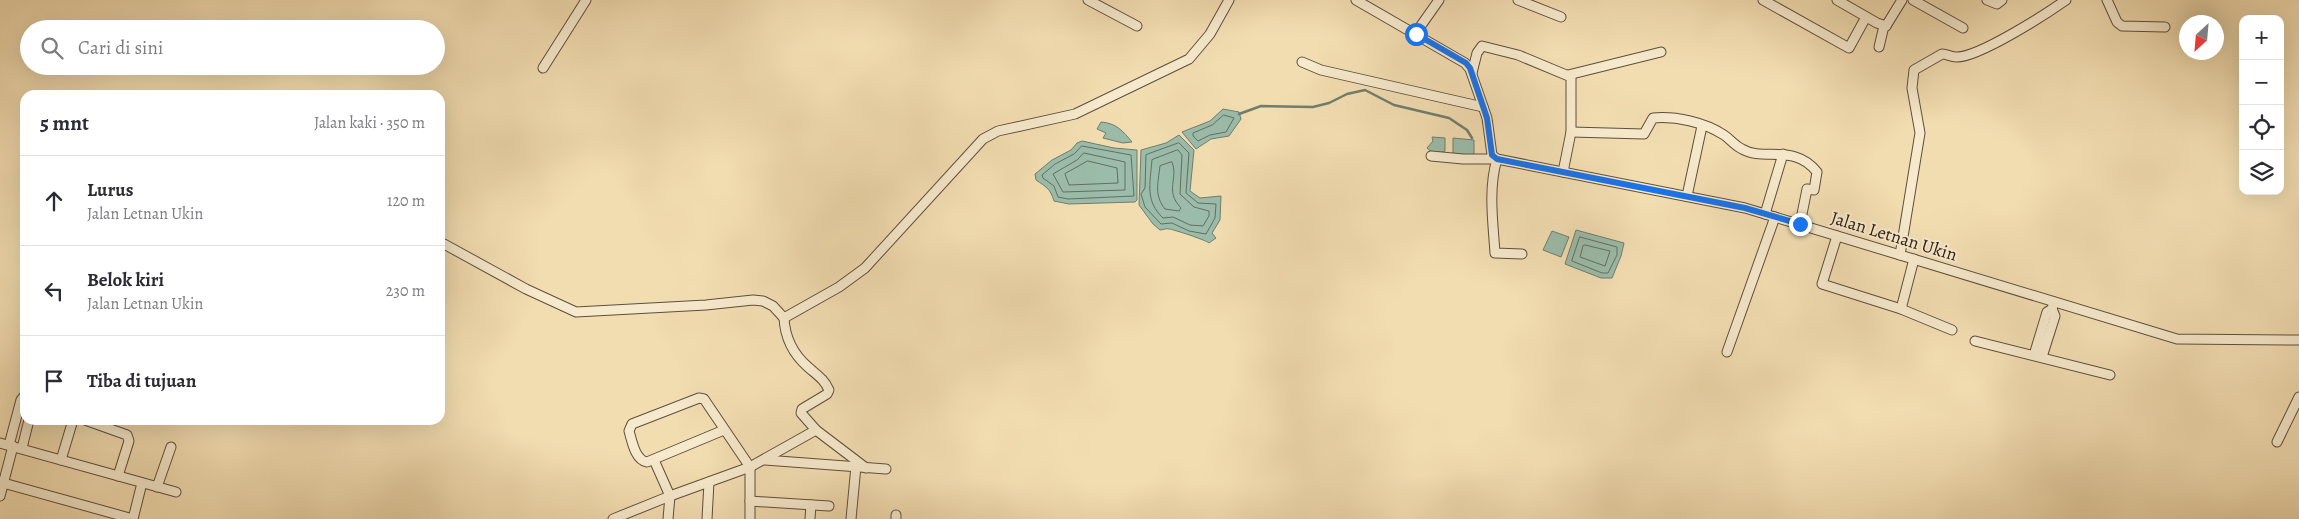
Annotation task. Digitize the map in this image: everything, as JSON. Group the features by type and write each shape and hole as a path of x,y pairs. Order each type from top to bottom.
{"street":[{"path":"542,68 586,0"},
{"path":"1088,0 1137,26"},
{"path":"784,318 839,287 865,268 983,139 998,131 1075,114 1189,59 1210,34 1229,0"},
{"path":"1356,0 1466,63 1472,73 1483,107 1492,155 1497,159 1492,189 1495,253 1522,254"},
{"path":"1416,34 1439,0"},
{"path":"1518,0 1561,16"},
{"path":"1763,0 1849,48 1866,17"},
{"path":"1837,0 1886,26"},
{"path":"1879,48 1884,26 1886,26 1902,0"},
{"path":"1913,0 1963,28"},
{"path":"1987,0 1997,4 2002,0"},
{"path":"1900,255 1920,133 1912,88 1914,70 1944,53 1958,57 1977,51 2007,36 2066,0"},
{"path":"2108,0 2118,22 2122,26 2165,27"},
{"path":"1472,73 1477,53 1482,46 1518,55 1571,77 1571,132 1563,172"},
{"path":"1568,75 1661,52"},
{"path":"1302,62 1321,70 1483,107"},
{"path":"1571,132 1644,134 1650,120 1666,117 1710,127 1723,134 1741,149 1795,157 1814,167 1818,172 1814,190 1807,189 1800,224"},
{"path":"1687,196 1702,126"},
{"path":"1765,214 1783,154"},
{"name":"Jalan Letnan Ukin","path":"1431,156 1497,159 1745,208 1914,259 2053,306 2177,339 2299,340"},
{"path":"1727,352 1775,217"},
{"path":"1837,236 1822,284 1901,309 1952,330"},
{"path":"445,245 526,289 576,312 706,305 753,300 773,306 784,318 785,329 793,351 823,379 829,390 827,394 800,412 816,430 866,468"},
{"path":"1901,309 1914,259"},
{"path":"2038,356 2055,316 2053,306"},
{"path":"1975,341 2110,375"},
{"path":"2277,442 2299,397"},
{"path":"724,430 654,460 644,462 638,457 629,431 632,424 702,398 750,467 750,519"},
{"path":"0,496 20,405"},
{"path":"11,446 25,425"},
{"path":"61,460 72,425"},
{"path":"99,425 128,437 129,441 118,476"},
{"path":"618,518 670,496 766,460 816,430"},
{"path":"11,446 176,492"},
{"path":"157,487 171,447"},
{"path":"654,460 670,496 668,519"},
{"path":"766,460 886,469"},
{"path":"851,519 856,466"},
{"path":"707,519 709,482"},
{"path":"2,483 133,519 142,483"},
{"path":"750,501 829,506"},
{"path":"810,519 811,505"}],"water":[{"path":"1223,109 1239,112 1241,119 1229,136 1211,139 1196,149 1182,132 1210,121"},
{"path":"1101,122 1119,128 1132,142 1123,143 1103,138 1106,133 1097,129"},
{"path":"1179,135 1194,150 1190,191 1200,198 1221,196 1220,220 1212,233 1216,238 1209,243 1171,229 1160,230 1153,224 1139,205 1141,150 1166,143"},
{"path":"1432,137 1445,138 1445,151 1436,153 1427,148 1433,141"},
{"path":"1453,138 1474,140 1474,157 1453,153"},
{"path":"1082,141 1114,148 1137,150 1137,200 1135,202 1069,204 1054,201 1049,190 1036,180 1035,174 1052,160 1071,150 1077,143"},
{"path":"1576,230 1624,243 1612,278 1601,278 1565,264"},
{"path":"1552,231 1569,237 1561,257 1543,250"}],"waterway":[{"path":"1239,114 1261,106 1313,107 1329,103 1347,94 1365,90 1394,105 1449,118 1467,130 1472,138"}],"route":[{"path":"1416,34 1466,63 1470,68 1487,118 1492,155 1497,159 1745,208 1800,224"}]}
